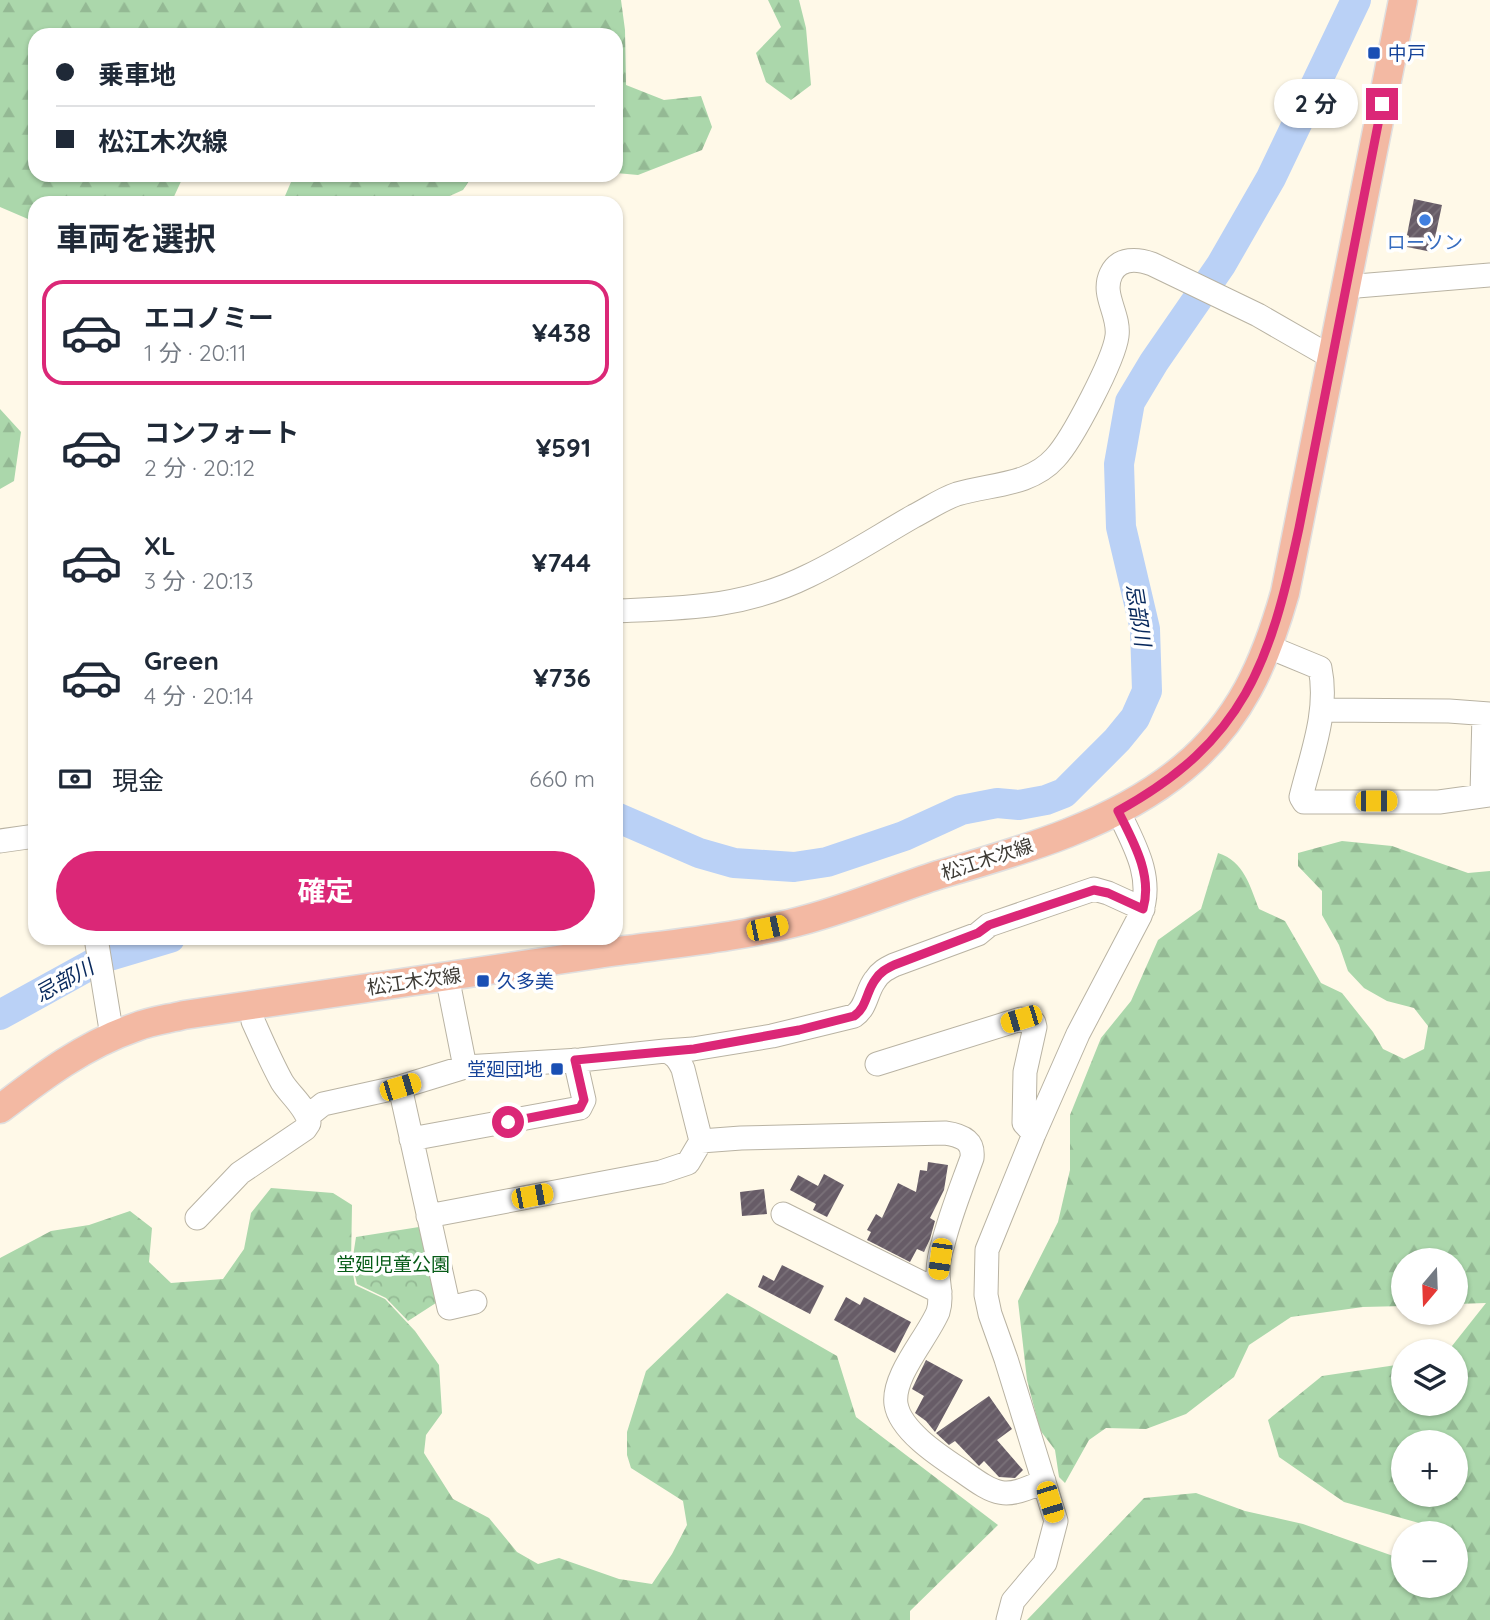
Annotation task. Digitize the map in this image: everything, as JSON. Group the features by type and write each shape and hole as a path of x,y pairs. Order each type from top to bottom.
{"main road":[{"name":"松江木次線","path":"0,1109 73,1055 138,1026 184,1015 753,930 809,919 996,858 1118,811 1159,787 1211,743 1236,712 1269,647 1285,593 1403,0"}],"street":[{"path":"623,611 719,606 747,599 807,577 956,495 1020,481 1037,473 1054,460 1069,439 1113,351 1117,335 1116,316 1107,292 1112,272 1119,264 1136,260 1153,264 1258,315 1331,357"},
{"path":"1345,287 1490,275"},
{"path":"1269,647 1320,668 1324,688 1322,710 1301,797 1304,802 1439,802 1486,794 1487,714 1450,711 1322,710"},
{"path":"1007,1620 1013,1601 1045,1563 1056,1521 986,1295 987,1250 1034,1133 1078,1034 1143,909 1146,892 1141,863 1118,811"},
{"path":"0,841 28,837"},
{"path":"308,1116 323,1104 400,1087 465,1067 694,1049 761,1038 854,1016 861,1011 873,981 882,971 978,933 989,925 1094,890 1108,893 1143,909"},
{"path":"97,945 112,1036"},
{"path":"447,976 465,1067"},
{"path":"877,1064 1028,1019 1035,1027 1025,1072 1024,1123 1034,1133"},
{"path":"197,1218 240,1173 305,1129 309,1123 308,1116 281,1080 253,1021"},
{"path":"428,1216 674,1169 688,1163 701,1141 683,1069 673,1053 665,1051"},
{"path":"411,1139 580,1108 584,1100 575,1060"},
{"path":"400,1087 449,1308 475,1302"},
{"path":"701,1141 945,1133 957,1134 966,1139 971,1144 972,1158 943,1244 938,1273 940,1292 937,1314 896,1392 900,1415 925,1444 981,1485 998,1493 1012,1495 1044,1482"},
{"path":"783,1214 940,1292"}],"green space":[{"path":"0,0 621,0 625,30 626,85 664,100 701,96 712,127 702,150 638,175 623,174 623,28 28,28 28,182 181,182 174,196 28,196 28,219 0,207"},
{"path":"768,0 799,0 806,28 811,85 791,100 766,82 756,53 781,27"},
{"path":"291,182 468,182 463,190 450,196 285,196"},
{"path":"0,409 21,432 14,481 0,489"},
{"path":"1342,841 1392,846 1468,873 1490,871 1490,1620 1027,1620 1144,1498 1196,1493 1245,1511 1303,1524 1391,1555 1391,1598 1468,1598 1468,1521 1412,1521 1344,1502 1279,1457 1268,1420 1322,1376 1391,1366 1391,1416 1468,1416 1468,1339 1458,1339 1486,1303 1468,1304 1468,1248 1391,1248 1391,1306 1363,1307 1291,1317 1249,1345 1234,1377 1186,1414 1146,1429 1106,1428 1089,1440 1065,1483 1059,1477 1055,1450 1040,1430 1027,1380 1018,1301 1058,1222 1070,1170 1070,1115 1101,1038 1131,1001 1158,940 1201,909 1218,853 1240,868 1259,909 1285,921 1321,983 1342,993 1383,1049 1404,1059 1424,1049 1428,1026 1414,1008 1387,1001 1364,988 1348,971 1339,945 1322,915 1322,891 1298,866 1298,853"},
{"path":"271,1188 333,1193 352,1205 351,1263 355,1285 385,1299 415,1331 439,1365 442,1413 426,1435 424,1453 453,1499 489,1518 517,1552 538,1564 559,1558 619,1579 652,1584 687,1525 683,1501 631,1468 627,1455 627,1432 646,1371 727,1293 837,1356 856,1417 998,1525 910,1611 910,1620 0,1620 0,1258 51,1231 89,1225 130,1211 152,1228 149,1262 171,1283 223,1279 244,1249 251,1213"},
{"name":"堂廻児童公園","path":"419,1227 439,1301 408,1321 386,1298 357,1284 352,1263 356,1237"}],"building":[{"name":"ローソン","path":"1414,199 1442,205 1432,252 1407,247"},
{"path":"928,1162 948,1165 944,1190 930,1218 935,1221 924,1252 917,1249 910,1262 867,1240 871,1232 867,1230 876,1214 882,1218 898,1183 916,1192 920,1170 927,1171"},
{"path":"824,1174 844,1185 827,1217 813,1210 816,1204 790,1190 798,1175 818,1186"},
{"path":"764,1189 767,1214 742,1216 740,1192"},
{"path":"782,1265 824,1286 810,1314 758,1287 763,1275 774,1281"},
{"path":"846,1297 860,1305 864,1297 911,1322 895,1353 834,1320"},
{"path":"926,1360 963,1380 935,1432 915,1413 924,1396 912,1389"},
{"path":"989,1396 1012,1429 997,1440 1023,1470 1015,1478 999,1477 984,1461 979,1466 955,1441 949,1445 936,1433"}],"waterway":[{"name":"忌部川","path":"623,820 699,853 734,863 794,867 827,862 904,836 961,810 997,803 1019,805 1046,800 1064,793 1117,740 1135,718 1147,691 1145,629 1121,527 1119,464 1130,402 1154,362 1221,265 1271,178 1356,0"},
{"name":"忌部川","path":"0,1015 103,958 147,945"}],"place":[{"name":"中戸","path":"1374,53"},
{"name":"ローソン","path":"1425,220"},
{"name":"久多美","path":"483,981"},
{"name":"堂廻団地","path":"557,1069"}],"route":[{"path":"508,1122 580,1108 584,1100 575,1060 739,1042 854,1016 861,1011 873,981 882,971 978,933 989,925 1094,890 1108,893 1143,909 1146,892 1141,863 1118,811 1159,787 1211,743 1236,712 1268,651 1285,593 1299,528 1382,104"}]}
